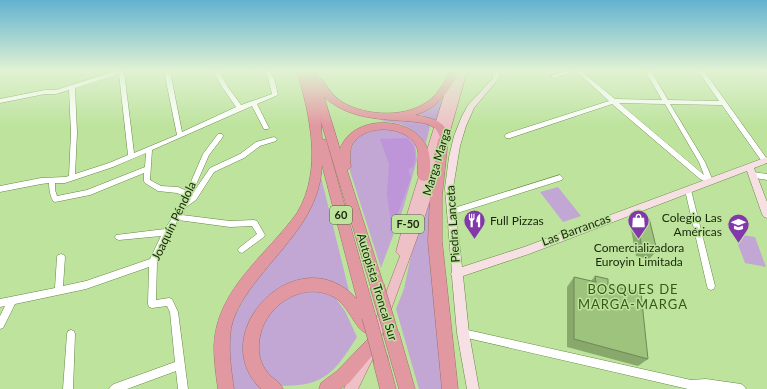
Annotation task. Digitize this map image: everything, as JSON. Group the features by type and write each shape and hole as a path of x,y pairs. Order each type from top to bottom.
{"highway":[{"name":"Autopista Troncal Sur","path":"307,89 367,322"},
{"name":"Autopista Troncal Sur","path":"317,89 407,389"},
{"path":"323,89 337,104 354,112 432,122 442,134 436,196 435,240 450,389"},
{"path":"380,116 414,112 439,99 446,89"},
{"path":"226,389 221,368 221,347 224,326 231,306 248,279 297,224 308,204 315,185 317,167 314,114"},
{"path":"348,190 345,163 346,147 354,136 371,128 387,126 398,128 415,137 421,144 424,155 424,176"},
{"path":"275,389 265,382 255,369 250,344 257,320 267,306 280,295 295,288 310,285 333,289 351,303 367,322 381,361 388,389"},
{"path":"326,389 343,377 373,344"}],"main road":[{"name":"Marga Marga","path":"351,389 373,344 421,213 455,89"},
{"name":"Marga Marga","path":"398,273 405,237 424,176 442,134"}],"street":[{"path":"0,101 67,89"},
{"path":"72,89 74,133 72,177"},
{"path":"123,89 131,156"},
{"path":"171,89 180,135"},
{"path":"227,89 240,108"},
{"path":"0,189 41,181 65,180 131,156 240,108 276,95 274,89"},
{"name":"Piedra Lanceta","path":"473,389 463,333 456,274 449,188 456,144 467,114 485,89"},
{"path":"600,89 702,177 710,181"},
{"path":"660,89 702,162 710,181"},
{"path":"714,89 766,160"},
{"path":"508,136 614,101 724,103"},
{"path":"254,103 266,128"},
{"name":"Joaquín Péndola","path":"183,389 174,312 169,302 152,304 153,262 167,232 184,205 206,154 220,136"},
{"path":"184,205 194,198 212,170 242,156 258,144 274,139"},
{"path":"149,149 147,182 160,189 178,190 188,195"},
{"name":"Las Barrancas","path":"456,274 506,257 710,181 751,171 766,160"},
{"path":"52,181 52,190 56,199 88,193 147,169"},
{"path":"751,171 767,177"},
{"path":"751,171 767,214"},
{"path":"451,212 560,178"},
{"path":"688,190 711,286"},
{"path":"176,217 230,224 254,222 261,235 242,250"},
{"path":"118,238 167,232"},
{"path":"59,291 62,257"},
{"path":"0,303 86,285 153,262"},
{"path":"0,325 12,301"},
{"path":"463,333 691,385 706,384 741,389"},
{"path":"68,389 71,334"},
{"path":"114,389 180,365"}],"shaded area":[{"path":"444,98 437,120 416,114 429,109"},
{"path":"390,118 429,123 430,126 426,143 421,137 406,126 381,121"},
{"path":"382,129 396,130 408,136 415,144 417,160 403,209 381,268 349,168 351,151 356,140 366,133"},
{"path":"407,138 414,148 415,159 413,167 408,169 411,178 390,234 390,216 387,194 389,164 380,139"},
{"path":"320,173 350,295 319,281 271,297 249,370 253,378 263,389 232,389 227,339 235,315 250,288 268,266"},
{"path":"558,187 581,216 563,222 540,192"},
{"path":"432,194 443,389 419,389 396,309 404,289 411,255"},
{"path":"734,234 755,237 766,267 745,263"},
{"path":"311,288 334,296 345,311 357,337 340,362 323,378 301,385 269,385 257,365 258,324 290,292"}],"building":[{"path":"636,215 649,218 657,251 642,249"},
{"path":"595,276 608,279 608,285 641,293 648,359 574,339 574,277 596,282"}],"place":[{"name":"Full Pizzas","path":"475,240"},
{"name":"Comercializadora Euroyin Limitada","path":"639,240"},
{"name":"Colegio Las Américas","path":"738,244"}],"district":[{"name":"BOSQUES DE MARGA-MARGA","path":"633,296"}]}
